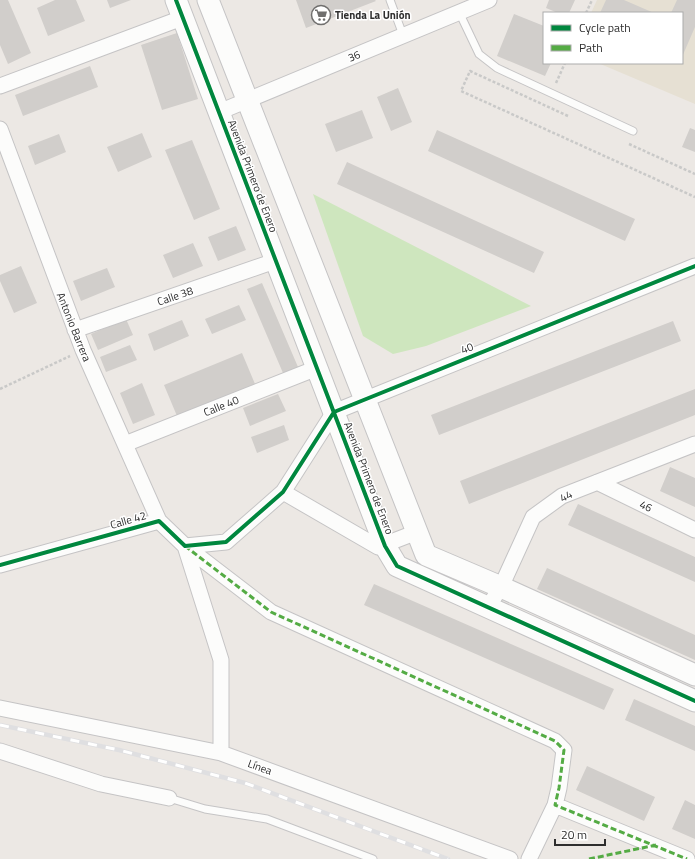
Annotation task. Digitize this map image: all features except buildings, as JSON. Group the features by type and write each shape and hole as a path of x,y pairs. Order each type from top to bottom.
{"street":[{"name":"Avenida Primero de Enero","path":"208,0 426,555 501,587 695,675"},
{"name":"36","path":"219,112 489,0"},
{"name":"Avenida Primero de Enero","path":"179,9 385,546 397,566 695,701"},
{"path":"0,86 179,9"},
{"name":"Antonio Barrera","path":"0,129 83,350 159,521"},
{"name":"Calle 38","path":"75,330 275,261"},
{"name":"40","path":"334,412 364,398 695,266"},
{"name":"Calle 40","path":"125,444 317,368"},
{"path":"220,753 221,660 185,546 226,542 283,492 334,412"},
{"name":"44","path":"488,607 501,587 533,517 562,496 695,444"},
{"name":"46","path":"597,482 695,530"},
{"path":"283,492 378,547 385,546 417,532"},
{"name":"Calle 42","path":"0,565 159,521 185,546 271,612 555,741 564,750 555,806"},
{"name":"Línea","path":"0,708 220,753 510,859"},
{"path":"0,751 101,784 169,798"},
{"path":"529,859 555,806 687,859"}],"lane":[{"path":"390,0 403,35"},
{"path":"459,12 479,54 497,68 633,131"},
{"path":"169,798 204,808 267,819 373,859"}],"path":[{"path":"586,12 592,0"},
{"path":"575,119 470,72 461,91 695,197"},
{"path":"624,141 695,174"},
{"path":"0,390 83,350"}],"shaded area":[{"path":"597,0 695,0 695,104 600,64 683,64 683,12 591,12"}],"green space":[{"path":"313,194 531,306 426,346 393,354 363,336"}],"railway":[{"path":"0,725 119,750 245,783 448,859"}],"marked path":[{"path":"185,546 271,612 555,741 564,750 559,788 555,805 687,859"},
{"path":"589,859 656,845"}],"cycle path":[{"path":"176,0 385,546 397,566 695,701"},
{"path":"0,565 159,521 185,546 226,542 283,492 334,412 695,266"}],"place":[{"name":"Tienda La Unión","path":"321,15"}]}
